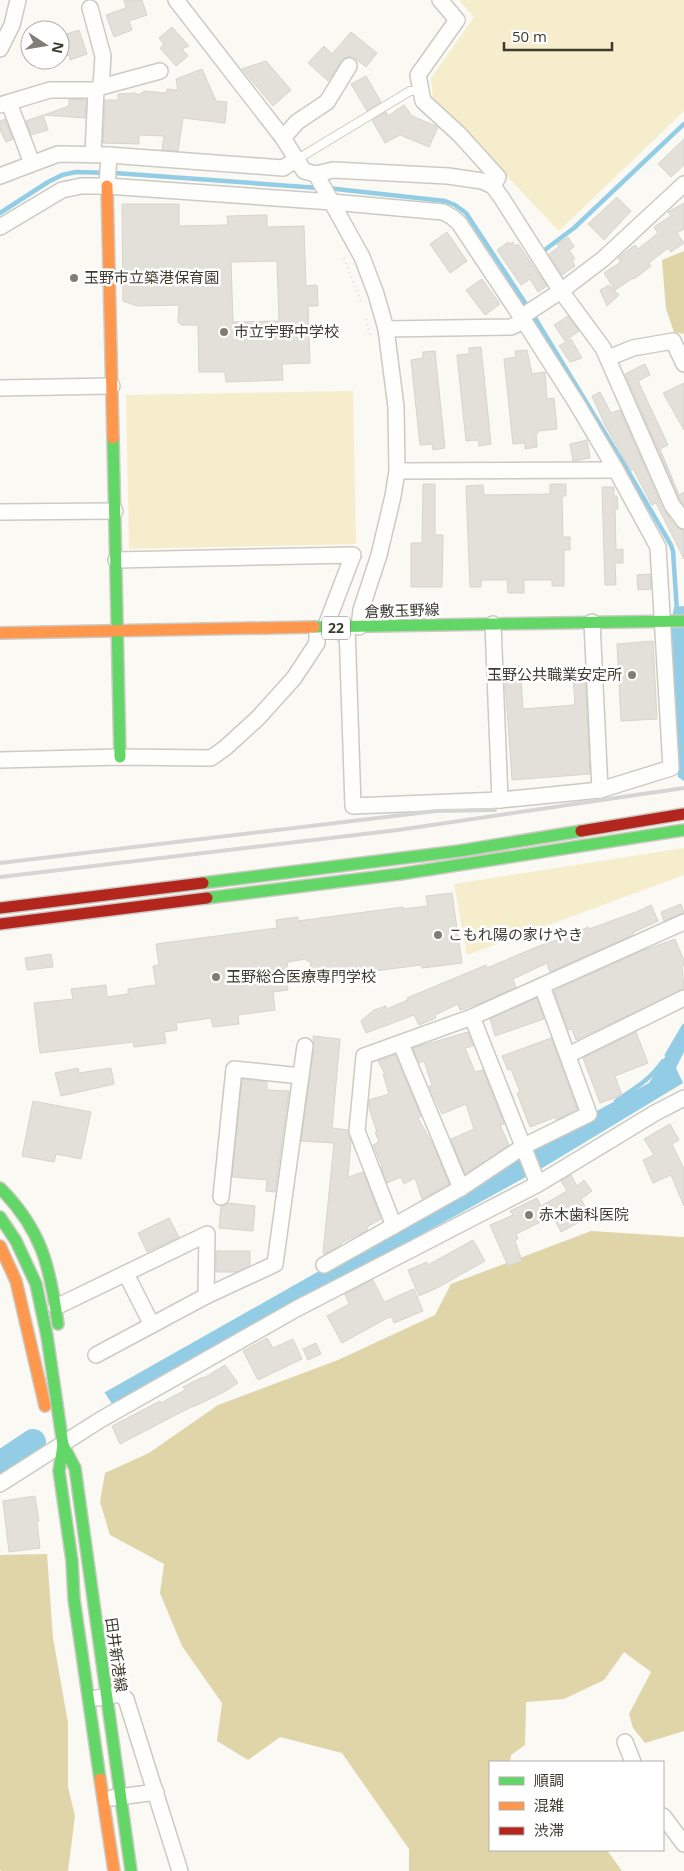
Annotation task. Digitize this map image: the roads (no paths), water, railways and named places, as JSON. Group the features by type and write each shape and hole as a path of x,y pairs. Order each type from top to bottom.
{"main road":[{"path":"108,178 120,757"},
{"name":"倉敷玉野線","path":"0,633 321,628 349,623 493,624 673,621"},
{"path":"0,908 459,851 684,814"},
{"path":"0,924 418,872 684,830"},
{"path":"0,1188 28,1220 37,1238 51,1276 60,1337"},
{"name":"田井新港線","path":"0,1217 20,1247 36,1284 65,1413 59,1471 72,1561 74,1599 114,1871"},
{"path":"0,1246 16,1281 48,1422 63,1442"},
{"name":"田井新港線","path":"63,1442 75,1468 131,1871"}],"street":[{"path":"0,49 6,25 18,0"},
{"path":"0,227 62,190 108,178 324,188 443,212 452,217 527,315 658,547 673,621 671,768 600,790 500,800 353,806 349,623 361,610 388,524 397,471 396,407 386,329 376,294 362,257 324,188 304,171 283,138 176,0"},
{"path":"440,0 457,20 418,76 423,101 458,134 498,177 493,186"},
{"path":"90,8 103,56 98,89 93,154"},
{"path":"283,138 297,122 327,102 349,66"},
{"path":"32,163 5,104 50,90 98,89 160,71"},
{"path":"0,176 58,154 93,154 283,168 296,160"},
{"path":"108,178 109,155"},
{"path":"324,188 333,170 448,176 482,181 493,186 561,291 603,348 672,505 684,521"},
{"path":"386,329 511,327 603,259 684,184"},
{"path":"608,358 633,348 673,341 684,364"},
{"path":"0,388 112,386"},
{"path":"397,471 616,470"},
{"path":"0,512 115,511"},
{"path":"0,760 120,757 211,758 258,718 294,678 317,644 321,628 353,555 116,560"},
{"path":"592,622 600,790"},
{"path":"493,624 500,800"},
{"path":"394,1226 356,1131 364,1056 472,1017 684,922"},
{"path":"324,1266 461,1188 524,1146 589,1114 542,986"},
{"path":"568,1055 684,998"},
{"path":"472,1017 538,1184"},
{"path":"401,1044 461,1188"},
{"path":"96,1355 206,1296 275,1264 305,1046"},
{"path":"221,1198 234,1069 301,1076"},
{"path":"0,1484 100,1420 296,1308 538,1184 655,1113 684,1098"},
{"path":"56,1308 207,1234 206,1296"},
{"path":"126,1274 152,1325"},
{"path":"89,1700 119,1694 126,1699 180,1871"},
{"path":"625,1742 633,1761"},
{"path":"104,1799 156,1792"},
{"path":"664,1817 684,1844"}],"lane":[{"path":"296,160 410,91 421,91"}],"water":[{"path":"684,606 684,781 678,777 668,643 674,607"},
{"path":"684,1026 684,1052 676,1068 683,1083 544,1167 113,1404 31,1455 23,1442 26,1440 24,1438 351,1253 533,1145 649,1083"},
{"path":"15,1444 27,1463 0,1480 0,1453"}],"waterway":[{"path":"542,252 574,228 684,124"},
{"path":"0,213 48,182 62,175 76,172 115,173 319,188"},
{"path":"327,188 445,201 466,213 535,318 671,545 677,611"},
{"path":"667,1055 684,1026"},
{"path":"616,1101 647,1079 663,1061"},
{"path":"0,1464 33,1442"}],"railway":[{"path":"0,877 398,830 684,788"},
{"path":"0,863 436,811 495,810"}],"place":[{"name":"玉野市立築港保育園","path":"74,278"},
{"name":"市立宇野中学校","path":"224,332"},
{"name":"玉野公共職業安定所","path":"632,675"},
{"name":"こもれ陽の家けやき","path":"438,935"},
{"name":"玉野総合医療専門学校","path":"216,977"},
{"name":"赤木歯科医院","path":"529,1215"}]}
